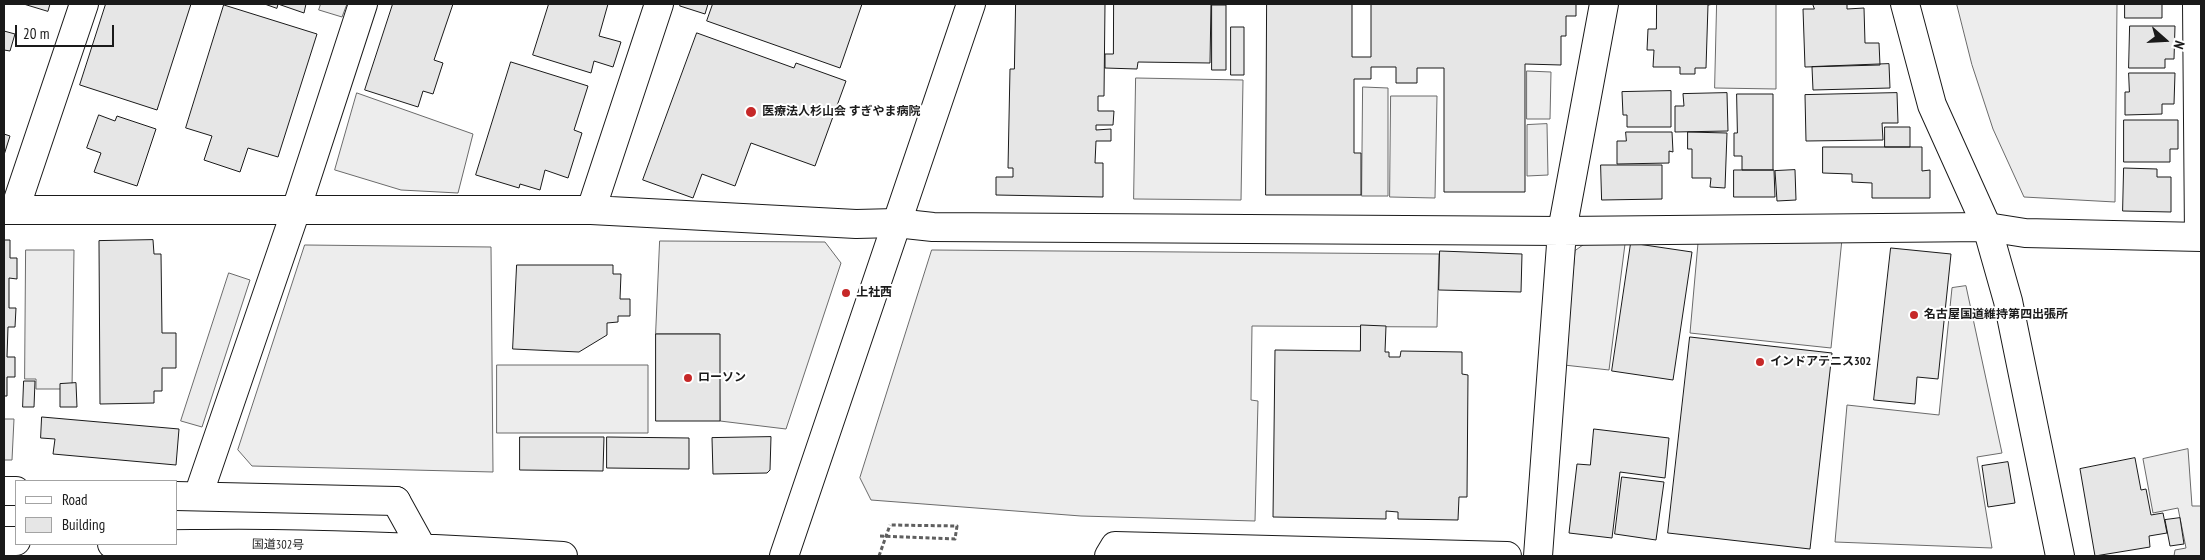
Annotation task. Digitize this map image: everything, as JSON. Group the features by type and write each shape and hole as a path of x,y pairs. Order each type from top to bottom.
{"main road":[{"path":"84,4 10,209 591,210 943,227 1562,231 1988,227 2025,233 2200,237 2197,4"},
{"path":"363,4 296,210 187,496 396,501 422,548"},
{"path":"591,210 659,4"},
{"path":"784,556 971,4"},
{"path":"1538,556 1562,231 1604,4"},
{"path":"1906,4 1932,105 1988,227 2008,301 2060,556"},
{"name":"国道302号","path":"178,545 270,544 422,548 563,556"},
{"path":"1109,556 1115,546 1507,556"}],"path":[{"path":"879,556 890,525 957,526 955,539 880,536"}],"shaded area":[{"path":"321,4 347,4 342,17 319,10"},
{"path":"1717,4 1776,4 1776,89 1715,88"},
{"path":"1957,4 2117,4 2115,202 2024,197 1993,129 1972,65"},
{"path":"1527,71 1551,72 1550,119 1527,119"},
{"path":"1136,78 1243,80 1241,200 1134,199"},
{"path":"1363,87 1388,88 1388,196 1362,196"},
{"path":"357,93 473,134 458,193 401,190 335,170"},
{"path":"1391,96 1437,96 1435,198 1390,197"},
{"path":"1547,124 1548,175 1527,176 1527,125"},
{"path":"1842,239 1831,348 1690,333 1698,243"},
{"path":"660,241 825,242 841,263 786,429 720,421 719,334 656,334"},
{"path":"1589,241 1625,244 1609,370 1564,365 1575,251"},
{"path":"305,245 491,247 493,472 252,466 238,450"},
{"path":"26,250 74,250 72,389 36,389 36,379 25,379"},
{"path":"932,250 1439,254 1437,327 1252,326 1251,400 1258,401 1255,521 1081,516 871,500 860,478"},
{"path":"229,273 250,280 202,427 181,421"},
{"path":"1966,286 2002,453 1977,457 1992,548 1835,542 1847,405 1939,415 1952,288"},
{"path":"497,365 648,365 648,433 497,433"},
{"path":"4,419 14,419 12,460 4,460"},
{"path":"2188,449 2192,506 2201,506 2201,556 2174,556 2175,550 2186,548 2178,508 2153,513 2143,459"}],"building":[{"path":"24,4 50,4 48,11"},
{"path":"106,4 191,4 157,110 80,85"},
{"path":"265,4 278,4 277,8"},
{"path":"278,4 306,4 304,13"},
{"path":"393,4 453,4 434,60 443,63 433,94 423,91 418,107 365,90"},
{"path":"549,4 608,4 599,36 621,42 613,67 594,61 591,73 533,55"},
{"path":"681,4 708,4 705,14 680,6"},
{"path":"713,4 862,4 840,68 707,21"},
{"path":"1016,4 1105,4 1104,96 1098,96 1098,111 1114,111 1113,125 1096,125 1096,130 1111,129 1111,141 1096,141 1095,163 1103,163 1103,197 996,195 996,177 1013,177 1013,168 1008,168 1010,69 1014,69"},
{"path":"1114,4 1211,4 1210,63 1138,62 1137,69 1105,68 1105,54 1113,54"},
{"path":"1267,4 1352,4 1352,57 1371,57 1371,4 1576,4 1576,16 1566,16 1566,36 1561,36 1561,65 1525,64 1525,192 1444,192 1444,68 1417,68 1417,83 1396,83 1396,67 1371,67 1371,79 1354,79 1354,153 1361,153 1361,195 1266,195"},
{"path":"1657,4 1714,4 1708,5 1706,68 1695,68 1695,74 1680,74 1680,67 1653,67 1654,50 1647,50 1648,29 1656,29"},
{"path":"1813,4 1847,4 1847,9 1864,8 1865,43 1879,43 1880,65 1805,67 1803,9 1814,9"},
{"path":"2125,4 2162,4 2162,18 2125,18"},
{"path":"224,5 317,34 278,157 248,148 240,172 204,160 212,136 186,128"},
{"path":"1212,5 1226,5 1226,70 1212,70"},
{"path":"2130,26 2175,26 2174,59 2165,59 2165,68 2129,68"},
{"path":"1231,27 1244,27 1244,75 1231,75"},
{"path":"4,31 15,34 10,51 4,50"},
{"name":"医療法人杉山会 すぎやま病院","path":"697,33 794,68 796,63 846,81 815,166 751,143 735,186 702,174 693,198 643,180"},
{"path":"511,62 588,86 574,130 582,133 568,178 545,170 540,190 520,184 519,188 476,175"},
{"path":"1889,64 1890,88 1813,90 1812,67"},
{"path":"2129,73 2175,73 2174,104 2162,104 2162,114 2125,115 2125,92 2129,92"},
{"path":"1671,91 1671,127 1627,127 1627,115 1623,115 1622,92"},
{"path":"1727,93 1728,131 1675,132 1675,106 1684,106 1683,94"},
{"path":"1897,93 1898,123 1882,123 1883,140 1806,141 1805,95"},
{"path":"1737,94 1773,94 1773,170 1742,170 1742,156 1734,156 1734,133 1737,133"},
{"path":"99,115 115,121 117,116 156,129 137,186 94,172 101,153 87,148"},
{"path":"2124,120 2178,120 2178,149 2170,149 2170,162 2124,162"},
{"path":"1885,127 1910,127 1910,147 1885,147"},
{"path":"1626,132 1672,132 1673,152 1669,151 1669,163 1617,164 1617,141 1626,141"},
{"path":"1688,132 1727,133 1725,188 1710,187 1711,178 1692,178 1692,149 1688,149"},
{"path":"4,134 10,136 4,155"},
{"path":"1823,147 1922,147 1922,171 1930,170 1930,198 1872,198 1872,183 1852,182 1852,174 1823,173"},
{"path":"1601,165 1662,165 1662,199 1602,200"},
{"path":"2124,168 2157,169 2157,177 2171,177 2171,212 2123,211"},
{"path":"1734,170 1774,170 1775,197 1734,197"},
{"path":"1795,170 1796,200 1777,201 1775,171"},
{"path":"4,240 10,240 10,258 17,258 17,279 9,278 9,308 16,308 15,327 8,327 7,357 15,357 15,377 7,377 7,396 4,396"},
{"path":"153,240 154,254 161,254 162,333 176,333 176,368 162,368 162,391 154,391 154,403 100,404 99,241"},
{"path":"1631,243 1692,252 1673,380 1612,371"},
{"name":"名古屋国道維持第四出張所","path":"1891,248 1951,254 1938,379 1917,377 1915,404 1874,400"},
{"path":"1440,251 1522,254 1521,292 1439,290"},
{"path":"517,265 613,265 613,274 621,274 620,299 630,299 630,316 618,316 618,322 607,323 607,335 579,352 513,349"},
{"path":"1361,325 1386,326 1385,352 1389,352 1389,357 1400,357 1401,351 1462,352 1462,374 1468,375 1467,497 1459,497 1458,520 1398,519 1398,512 1386,511 1386,519 1273,517 1275,350 1360,351"},
{"name":"ローソン","path":"656,334 720,334 720,421 656,421"},
{"path":"1690,337 1832,353 1810,549 1668,533"},
{"path":"24,381 35,381 34,407 23,407"},
{"path":"76,383 77,407 60,407 60,384"},
{"path":"42,417 179,429 176,465 53,454 55,439 41,438"},
{"path":"1594,429 1669,438 1665,478 1620,472 1612,538 1569,533 1577,464 1590,465"},
{"path":"520,437 604,437 603,471 520,470"},
{"path":"607,437 689,438 689,469 607,468"},
{"path":"771,437 770,470 767,473 713,474 712,438"},
{"path":"2135,458 2141,490 2146,489 2151,515 2163,513 2167,533 2149,536 2150,547 2095,556 2080,469"},
{"path":"2008,462 2015,503 1988,507 1982,466"},
{"path":"1622,477 1664,482 1656,540 1615,534"},
{"path":"2180,518 2184,544 2170,546 2165,520"}],"place":[{"name":"医療法人杉山会 すぎやま病院","path":"751,112"},
{"name":"上社西","path":"846,293"},
{"name":"名古屋国道維持第四出張所","path":"1914,315"},
{"name":"インドアテニス302","path":"1760,362"},
{"name":"ローソン","path":"688,378"}]}
